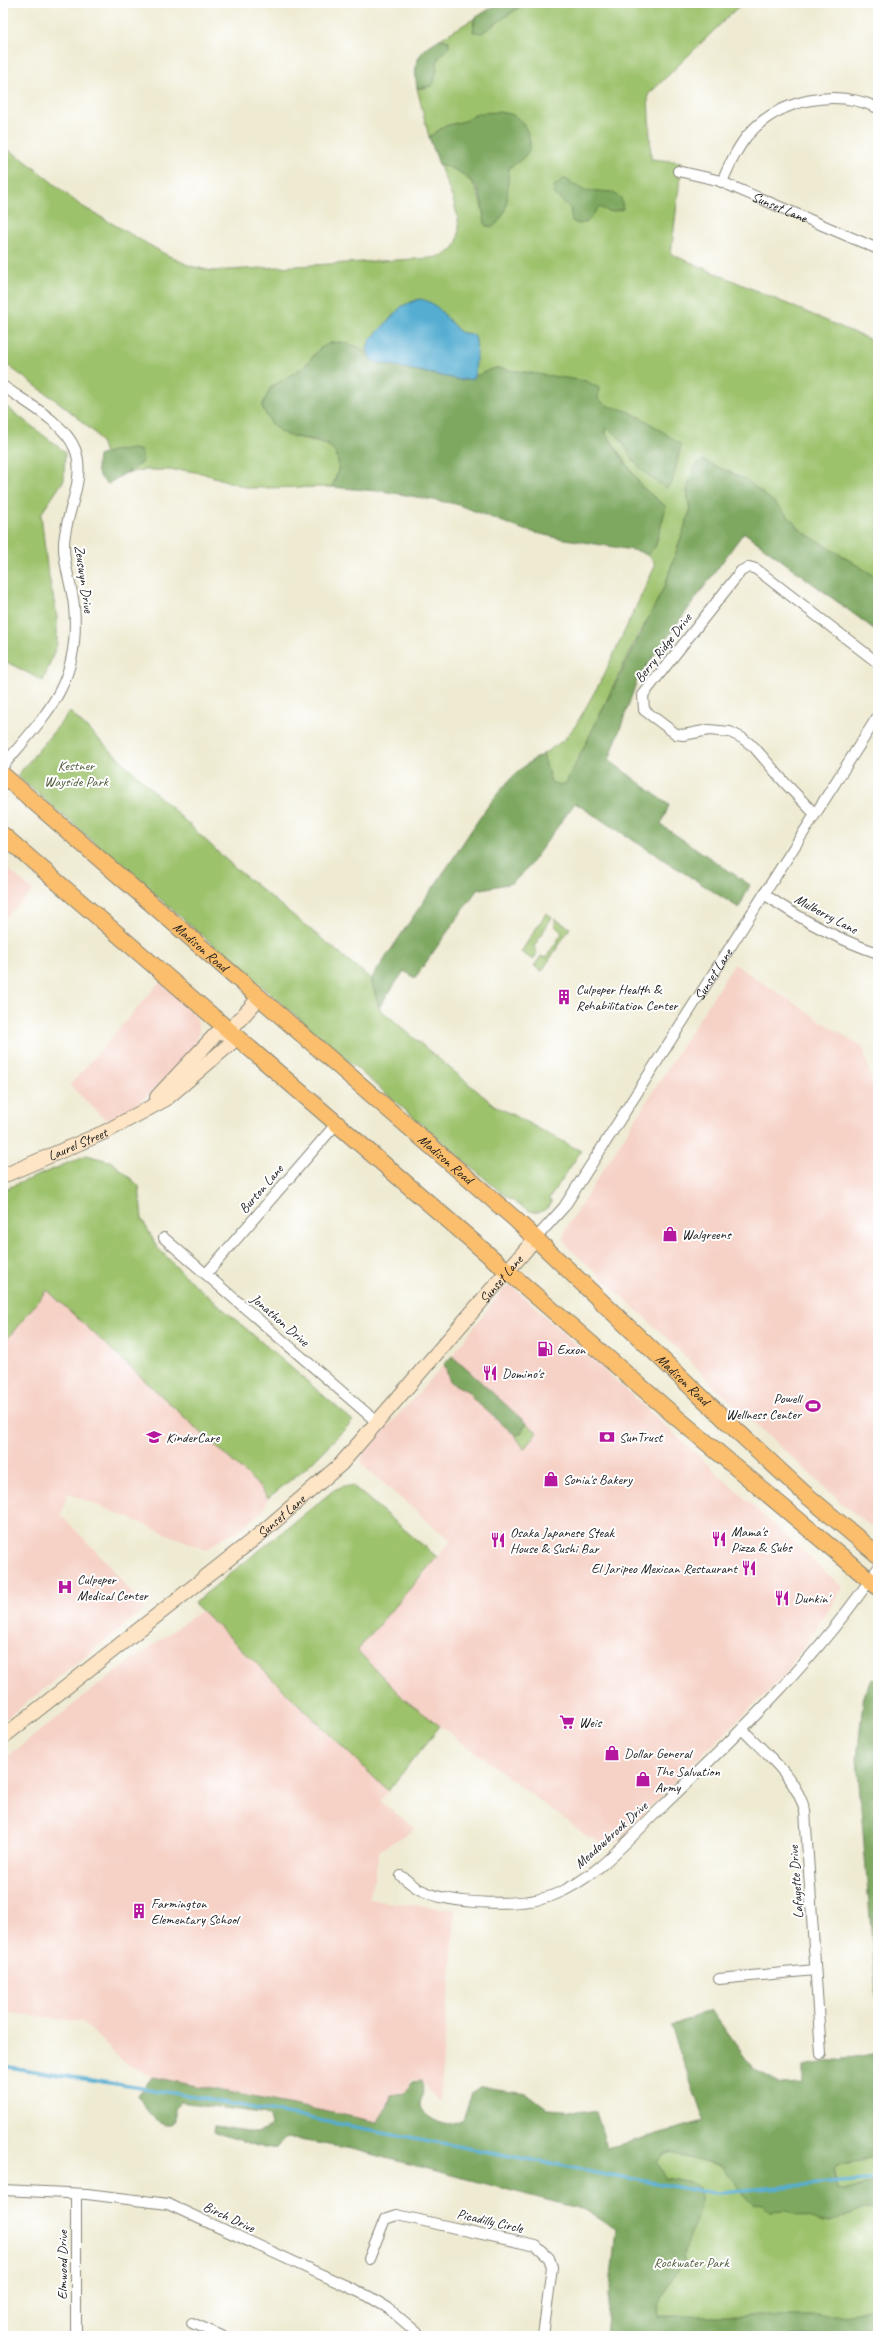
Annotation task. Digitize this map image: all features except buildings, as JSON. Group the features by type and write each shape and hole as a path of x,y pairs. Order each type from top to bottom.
{"main road":[{"name":"Madison Road","path":"3,775 536,1238 804,1493 878,1555"},
{"path":"3,835 507,1270 875,1578"}],"street":[{"path":"722,182 736,153 747,136 779,111 800,103 832,98 853,100 878,108"},
{"name":"Sunset Lane","path":"678,171 722,182 878,249"},
{"name":"Zeuswyn Drive","path":"3,386 61,428 75,449 78,461 78,476 66,526 64,544 76,624 70,667 55,702 3,766"},
{"name":"Berry Ridge Drive","path":"815,814 785,783 754,747 742,738 730,732 712,730 683,735 670,730 644,710 643,695 745,568 756,569 878,663"},
{"name":"Sunset Lane","path":"3,1737 301,1500 341,1464 378,1423 507,1270 564,1207 878,716"},
{"name":"Mulberry Lane","path":"764,894 819,929 854,945 878,953"},
{"name":"Laurel Street","path":"3,1176 105,1132 149,1107 216,1034 230,1030 260,997"},
{"name":"Burton Lane","path":"206,1274 337,1123"},
{"name":"Jonathon Drive","path":"164,1238 378,1423"},
{"name":"Meadowbrook Drive","path":"401,1876 422,1891 491,1904 511,1903 553,1896 578,1883 604,1863 743,1730 791,1680 875,1578"},
{"name":"Lafayette Drive","path":"743,1730 793,1783 801,1797 805,1811 821,2054"},
{"path":"719,1979 815,1970"},
{"name":"Birch Drive","path":"3,2190 76,2194 168,2204 368,2296 388,2308 421,2336"},
{"name":"Elmwood Drive","path":"76,2194 76,2336"},
{"name":"Picadilly Circle","path":"369,2258 385,2219 397,2215 536,2246 547,2255 552,2267 543,2336"},
{"path":"192,2323 222,2336"}],"shaded area":[{"path":"3,865 33,891 3,920"},
{"path":"734,964 864,1049 878,1111 878,1210 871,1213 878,1219 877,1531 845,1506 715,1387 668,1339 568,1247 564,1238 565,1230"},
{"path":"160,982 189,1008 196,1017 199,1032 195,1045 189,1055 159,1086 137,1104 111,1119 104,1119 70,1085"},
{"path":"512,1286 843,1588 783,1677 685,1771 616,1842 604,1843 588,1837 404,1699 357,1650 451,1541 362,1465 362,1455 452,1356 503,1289"},
{"path":"47,1290 260,1487 268,1498 263,1511 234,1534 226,1535 206,1550 68,1493 61,1515 109,1565 145,1609 3,1721 3,1344"},
{"path":"202,1610 388,1791 380,1801 415,1829 380,1850 369,1900 456,1910 439,2102 421,2081 412,2079 405,2093 391,2095 387,2108 378,2122 152,2077 122,2061 83,2022 3,2012 3,1760 111,1675"}],"green space":[{"path":"499,3 521,3 521,6 482,33 473,32 475,18"},
{"path":"521,3 745,3 737,8 648,95 651,159 682,162 671,254 878,343 878,632 687,490 690,511 665,585 653,611 639,633 566,783 559,786 551,782 543,754 564,740 576,725 604,675 655,566 653,560 647,555 655,547 666,507 642,487 609,438 294,437 326,445 337,455 339,463 332,487 248,488 202,473 182,470 144,470 126,473 140,464 107,460 102,444 95,433 65,407 3,362 3,147 23,159 80,205 165,254 190,266 212,271 431,258 439,256 451,251 457,243 459,233 456,209 439,164 459,172 472,183 479,198 484,218 507,184 509,168 526,155 478,113 465,121 445,126 429,137 417,88 426,88 437,71 436,61 449,41 440,39 475,18 473,25 510,13 521,6"},
{"path":"440,39 449,41 449,48 443,52 438,61 435,80 432,86 417,88 416,64 418,59 426,48"},
{"path":"498,112 511,114 522,122 528,133 530,145 526,155 509,168 506,207 499,221 493,227 486,226 481,199 477,189 469,179 457,171 439,164 429,137 445,126 465,121 479,113"},
{"path":"564,178 583,190 612,192 621,198 623,209 610,212 599,207 587,222 578,224 572,221 570,208 555,195 553,187"},
{"path":"341,342 359,347 376,362 461,380 470,379 496,368 586,381 599,388 598,399 606,405 639,416 681,445 672,483 666,488 653,479 635,462 623,442 616,434 605,428 606,434 642,487 666,507 655,547 647,555 638,551 553,537 524,530 456,504 388,492 332,487 337,475 338,464 336,455 332,448 325,443 292,436 277,429 266,415 262,406 271,387 304,367 319,349 330,343"},
{"path":"3,404 65,452 64,480 41,514 47,567 57,615 57,644 43,681 3,660"},
{"path":"134,449 141,451 143,459 140,464 108,484 101,478 97,468 98,456 111,451"},
{"path":"702,460 745,479 776,504 803,532 878,578 878,632 744,532 638,678 609,760 669,805 661,825 750,885 739,908 575,803 526,870 512,883 477,890 415,978 404,971 379,1007 371,979 478,820 502,788 528,763 543,754 551,782 559,786 566,783 665,585 690,511 687,490 694,467"},
{"name":"Kestner Wayside Park","path":"70,712 235,868 371,979 379,1008 494,1105 581,1151 549,1199 552,1202 546,1208 541,1212 535,1212 523,1207 504,1195 17,776"},
{"path":"546,913 552,917 534,947 537,953 533,960 521,952"},
{"path":"555,919 570,928 542,971 534,966 541,956 546,958 562,933 555,926"},
{"path":"87,1155 112,1162 139,1186 142,1219 157,1247 185,1276 353,1421 308,1466 268,1498 260,1487 47,1290 3,1344 3,1190"},
{"path":"452,1356 526,1423 521,1434 515,1435 473,1399 469,1392 450,1382 444,1364"},
{"path":"526,1423 537,1432 524,1449 515,1435 521,1433"},
{"path":"343,1486 353,1486 437,1557 357,1650 404,1699 440,1726 388,1791 194,1603 334,1490"},
{"path":"873,1679 878,1681 878,1757 875,1811 878,1856 878,2016 857,1759 864,1693"},
{"path":"711,2010 754,2070 782,2084 802,2083 802,2066 878,2053 878,2156 841,2164 833,2169 837,2189 845,2191 878,2181 878,2207 865,2209 831,2221 820,2222 786,2211 771,2212 762,2205 752,2204 722,2166 671,2152 664,2155 657,2162 666,2178 691,2183 699,2188 700,2198 697,2217 686,2245 683,2264 664,2294 658,2316 843,2316 878,2306 878,2325 864,2329 858,2336 605,2336 616,2229 585,2210 352,2149 287,2138 278,2147 264,2148 214,2132 215,2126 251,2132 265,2130 271,2126 269,2118 261,2113 180,2102 175,2109 175,2120 172,2125 166,2125 156,2120 152,2116 138,2096 152,2077 378,2122 387,2108 391,2095 405,2093 412,2082 421,2081 423,2087 422,2109 434,2120 450,2125 463,2119 472,2093 481,2087 527,2093 548,2109 596,2112 607,2148 704,2121 671,2026"},
{"path":"878,2129 878,2181 845,2191 837,2189 833,2169 841,2164 863,2161"},
{"name":"Rockwater Park","path":"671,2152 722,2166 742,2191 878,2199 878,2336 612,2336 691,2183 666,2178 657,2162 664,2155"}],"water":[{"path":"419,299 426,300 437,307 459,331 472,334 475,337 476,358 473,379 461,380 376,362 370,359 367,348 370,340 402,306"}],"waterway":[{"path":"3,2066 179,2094 698,2191 720,2192 878,2179"}],"place":[{"name":"Culpeper Health & Rehabilitation Center","path":"564,997"},
{"name":"Walgreens","path":"670,1234"},
{"name":"Exxon","path":"545,1349"},
{"name":"Domino's","path":"490,1373"},
{"name":"Powell Wellness Center","path":"813,1406"},
{"name":"KinderCare","path":"154,1437"},
{"name":"SunTrust","path":"607,1437"},
{"name":"Sonia's Bakery","path":"551,1479"},
{"name":"Mama's Pizza & Subs","path":"719,1539"},
{"name":"Osaka Japanese Steak House & Sushi Bar","path":"498,1540"},
{"name":"El Jaripeo Mexican Restaurant","path":"749,1568"},
{"name":"Culpeper Medical Center","path":"65,1587"},
{"name":"Dunkin'","path":"782,1598"},
{"name":"Weis","path":"567,1722"},
{"name":"Dollar General","path":"612,1753"},
{"name":"The Salvation Army","path":"643,1779"},
{"name":"Farmington Elementary School","path":"139,1911"}]}
